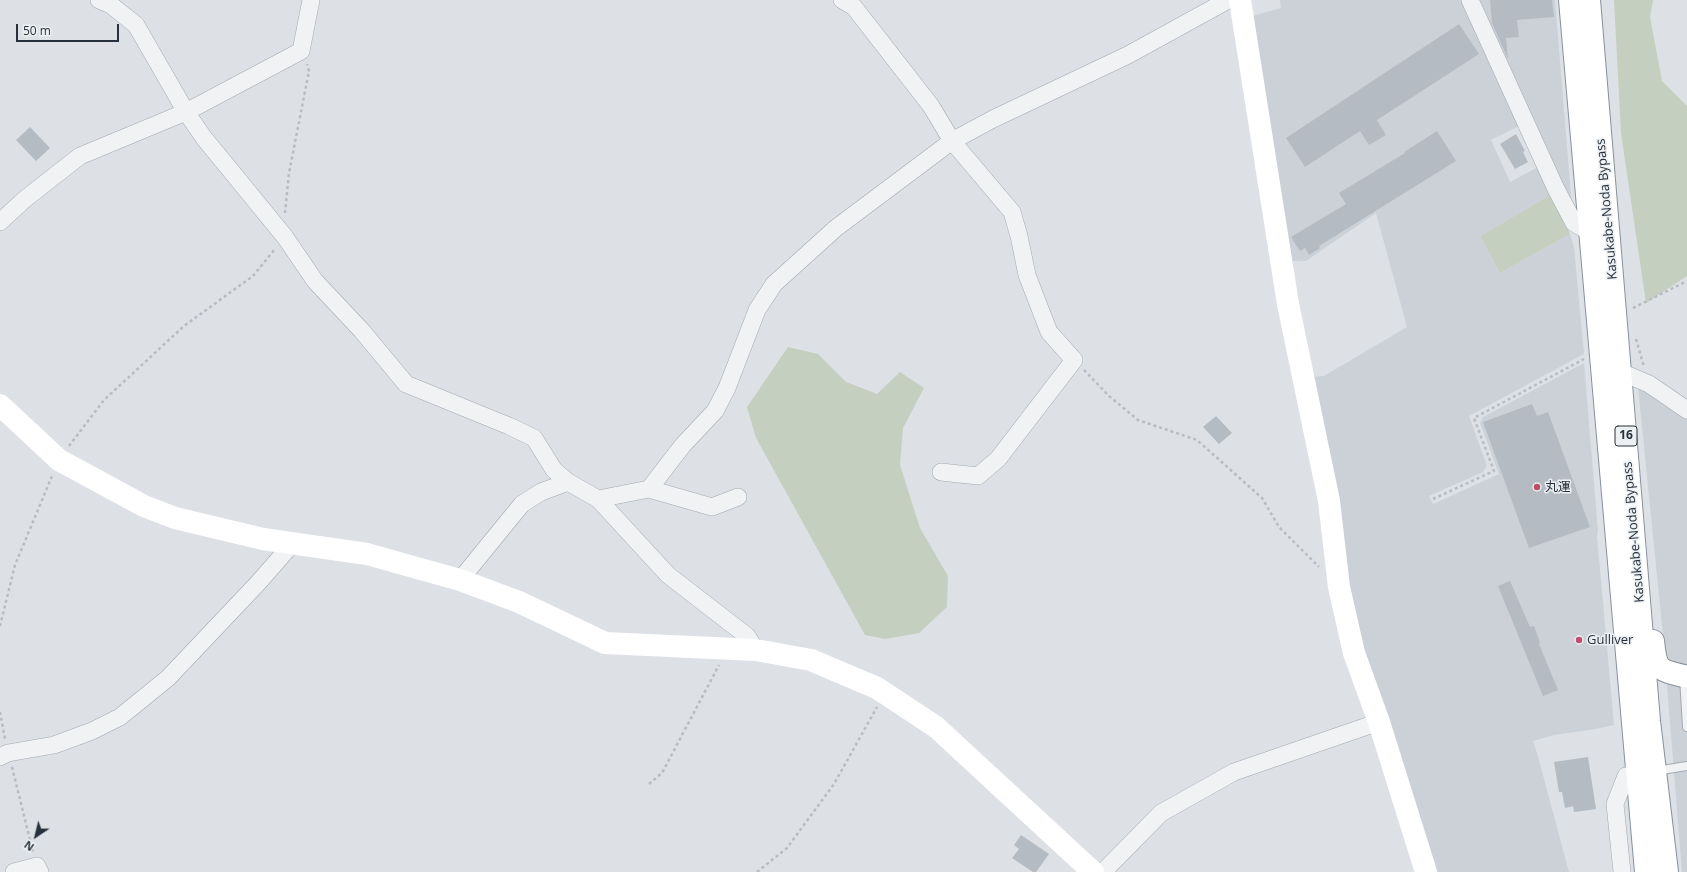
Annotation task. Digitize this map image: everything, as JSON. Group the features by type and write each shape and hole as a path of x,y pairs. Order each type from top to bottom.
{"main road":[{"path":"1240,0 1288,304 1329,501 1339,587 1354,653 1379,722 1426,872"},
{"name":"Kasukabe-Noda Bypass","path":"1570,0 1600,350 1646,773 1667,872"},
{"name":"Kasukabe-Noda Bypass","path":"1589,0 1649,721 1646,773 1646,872"},
{"path":"0,405 59,460 144,506 175,518 263,539 367,554 460,580 519,602 605,643 756,650 811,660 878,688 936,726 1093,871"},
{"path":"1637,566 1652,620 1655,660 1664,672 1684,676"}],"street":[{"path":"99,0 111,5 136,25 186,112 204,138 285,237 315,281 362,331 406,384 509,426 534,438 554,470 568,482 598,499 668,575 747,636 756,650"},
{"path":"0,222 25,199 80,156 186,112 301,51 311,0"},
{"path":"842,0 854,7 931,106 952,141 1012,212 1019,236 1027,275 1049,332 1074,360 998,459 978,476 941,472"},
{"path":"650,489 683,445 715,412 727,388 757,310 774,284 836,228 952,141 993,119 1128,55 1228,0"},
{"path":"1470,0 1559,196 1574,223 1590,232"},
{"path":"1621,372 1649,384 1687,410"},
{"path":"460,580 522,504 541,492 568,482"},
{"path":"598,499 650,489 712,507 738,497"},
{"path":"4,755 54,745 92,731 120,716 168,678 258,583 293,543"},
{"path":"1093,871 1161,813 1234,772 1379,722"},
{"path":"1622,872 1615,804 1626,776 1646,773"},
{"path":"14,872 38,869"}],"lane":[{"path":"1684,676 1687,727"},
{"path":"1646,773 1687,766"}],"path":[{"path":"0,626 15,565 59,460 104,400 184,326 253,276 285,237 289,173 309,70 301,51"},
{"path":"1633,315 1632,307 1687,281"},
{"path":"1636,338 1649,384"},
{"path":"1433,499 1494,471 1474,418 1600,350"},
{"path":"1074,360 1110,396 1138,420 1197,440 1262,498 1279,527 1339,587"},
{"path":"649,784 662,773 728,649"},
{"path":"757,872 787,848 834,784 885,693"},
{"path":"0,712 4,755 38,869"}],"shaded area":[{"path":"1280,0 1463,0 1521,125 1491,140 1510,182 1540,166 1552,194 1480,236 1500,273 1570,234 1574,247 1584,354 1469,416 1487,466 1483,472 1429,496 1433,504 1499,474 1480,423 1483,417 1584,363 1598,531 1597,536 1614,725 1554,735 1533,741 1569,872 1436,872 1360,641 1311,377 1324,376 1407,327 1376,213 1306,261 1292,261 1249,17 1281,8"},
{"path":"1475,0 1555,0 1572,208"},
{"path":"1638,387 1687,414 1687,872 1682,872 1663,635"}],"green space":[{"path":"1614,0 1653,0 1650,17 1662,81 1687,106 1687,276 1646,303 1621,133"},
{"path":"1552,194 1570,234 1500,273 1480,236"},
{"path":"788,347 818,354 846,382 877,394 900,372 924,388 903,428 900,465 920,528 948,576 947,607 919,633 885,639 865,635 756,438 747,407"}],"building":[{"path":"1490,0 1552,0 1554,17 1517,20 1519,37 1506,38 1508,59 1492,23"},
{"path":"1459,24 1479,54 1377,120 1386,135 1369,145 1360,131 1305,167 1286,138"},
{"path":"30,127 50,148 36,161 16,140"},
{"path":"1437,131 1456,161 1319,246 1320,248 1309,255 1305,248 1300,251 1291,237 1346,204 1339,193 1405,153 1404,152"},
{"path":"1516,134 1525,151 1523,152 1528,162 1515,169 1500,144"},
{"path":"1532,404 1537,416 1548,412 1590,527 1529,548 1483,422"},
{"path":"1216,416 1232,433 1219,444 1203,427"},
{"path":"1510,581 1530,627 1534,626 1540,643 1539,644 1558,690 1543,696 1498,586"},
{"path":"1588,757 1596,809 1574,812 1573,806 1565,808 1562,792 1559,792 1554,762"},
{"path":"1021,835 1049,854 1036,872 1033,872 1012,858 1019,849 1014,845"}],"place":[{"name":"丸運","path":"1537,487"},
{"name":"Gulliver","path":"1579,640"}]}
